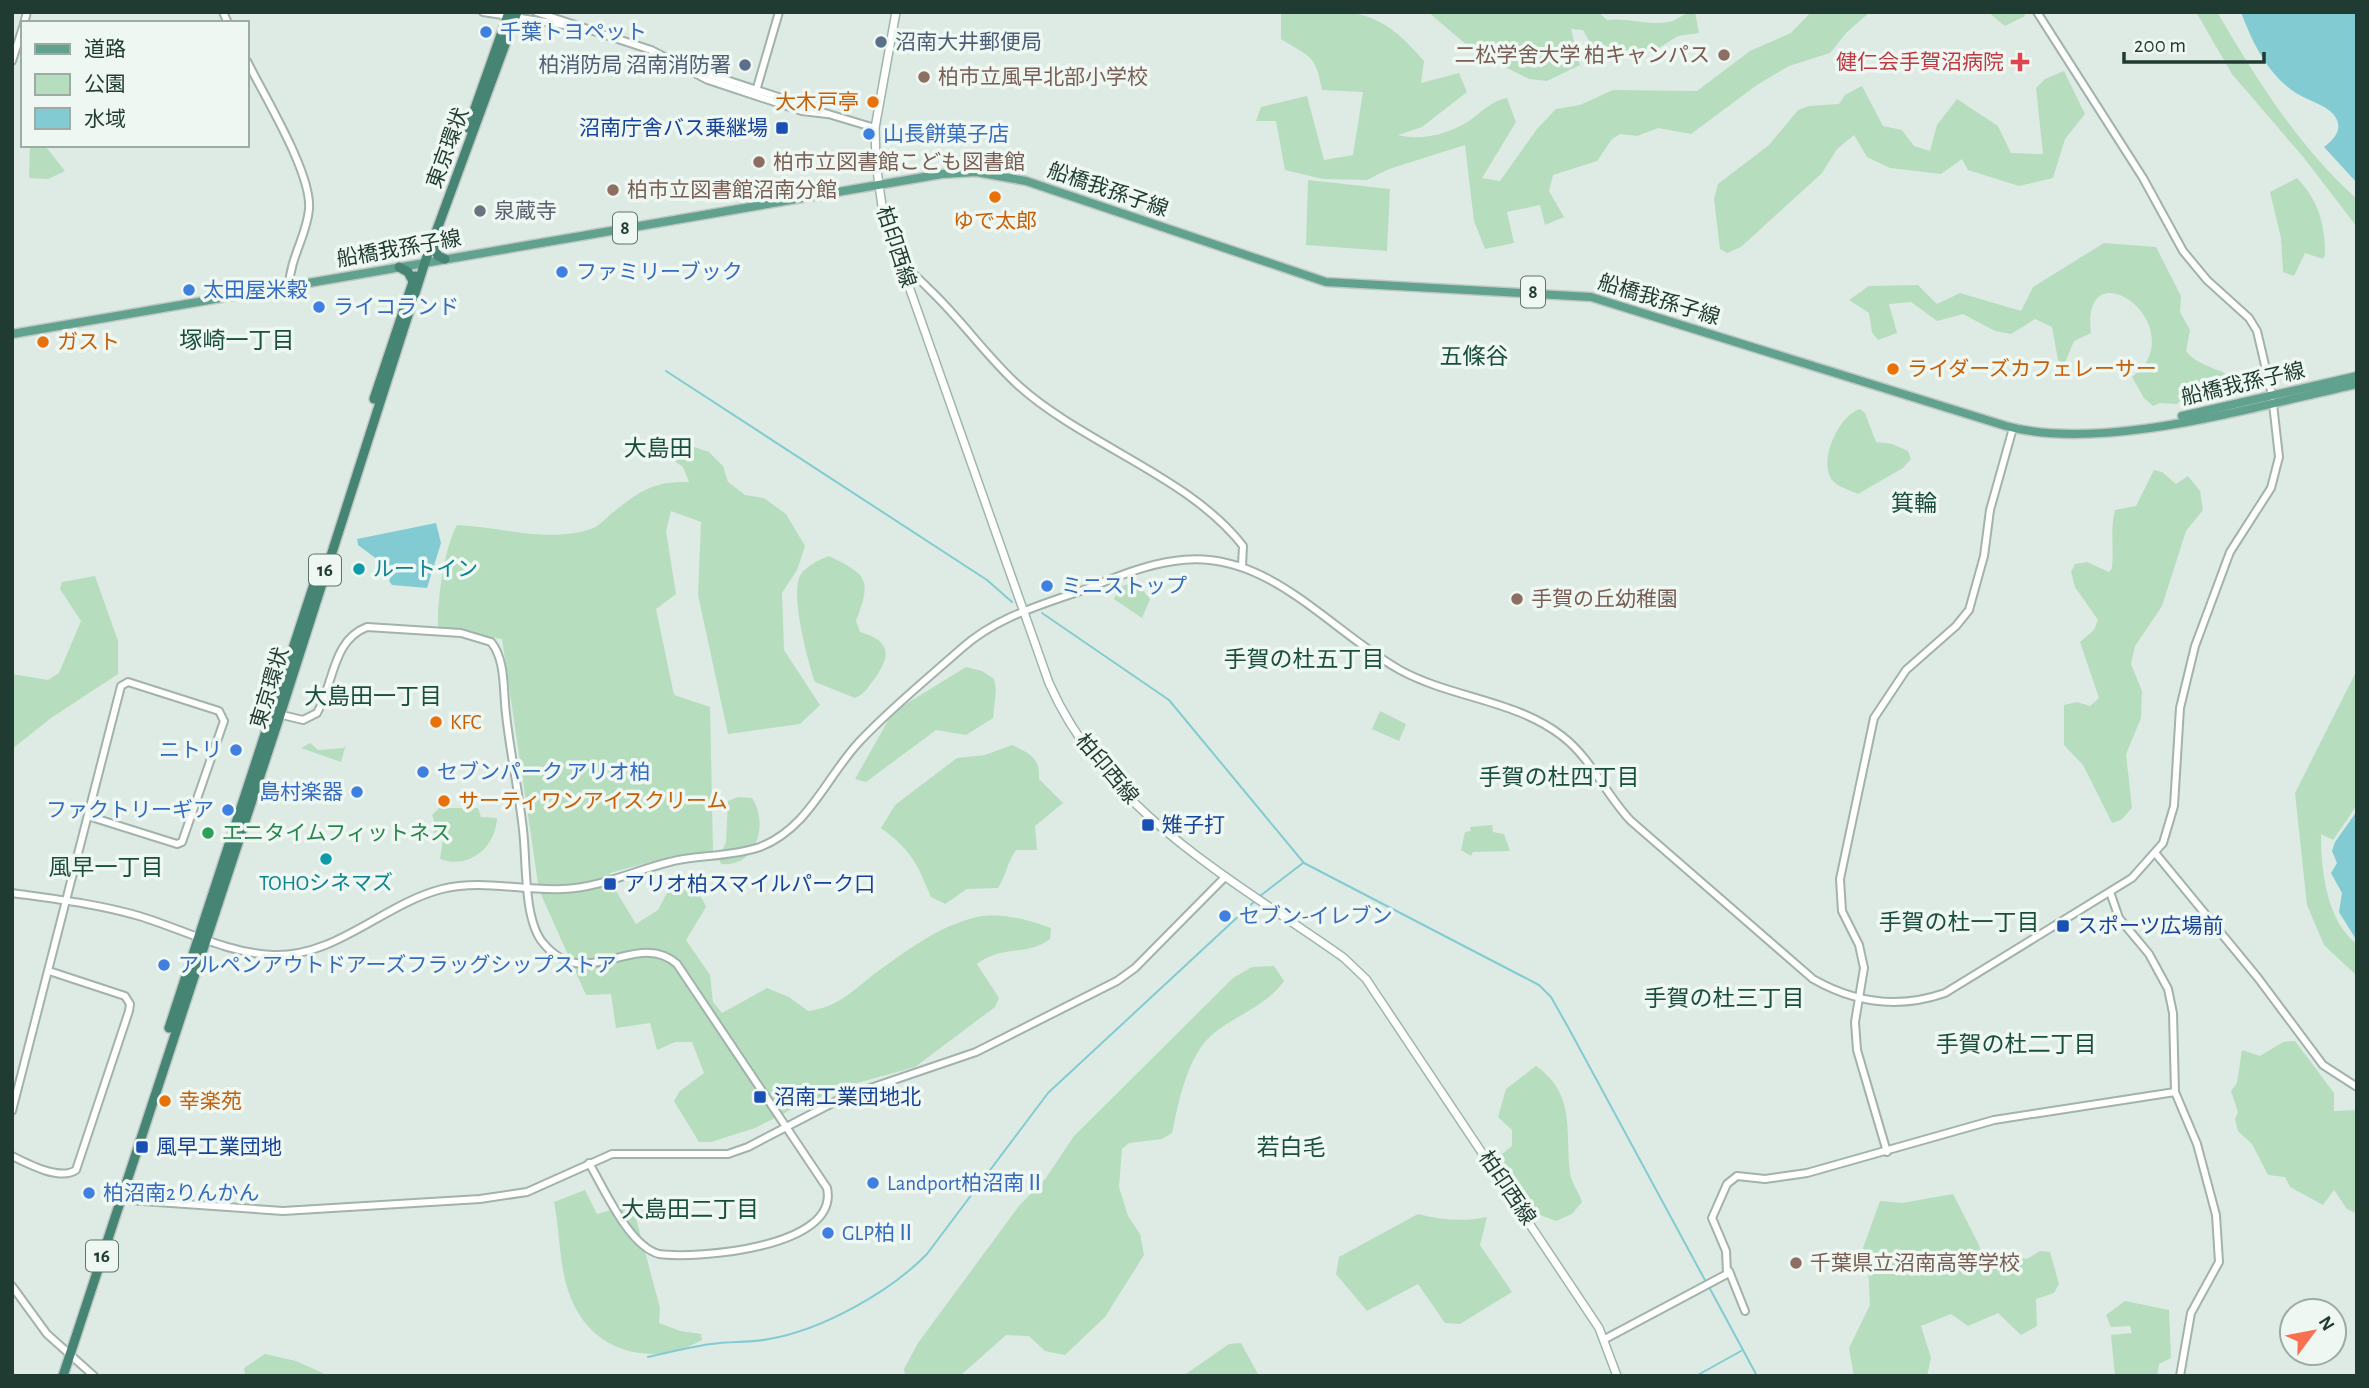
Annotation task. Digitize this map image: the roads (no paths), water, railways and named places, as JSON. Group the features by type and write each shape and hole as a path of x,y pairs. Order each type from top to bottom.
{"highway":[{"name":"東京環状","path":"277,714 413,281 432,244 512,14"},
{"name":"東京環状","path":"57,1376 67,1353 277,714 422,263 512,14"},
{"path":"432,244 438,256 446,259"},
{"path":"399,267 408,272 413,281"},
{"name":"東京環状","path":"63,1376 67,1353"}],"main road":[{"name":"柏印西線","path":"896,12 875,128 878,185 885,222 1054,696 1088,750 1167,835 1344,958 1366,979 1493,1165 1605,1339 1617,1376"},
{"name":"船橋我孫子線","path":"12,334 952,173 996,174 1042,186 1326,282 1591,297 2013,428 2051,434 2079,434 2137,427 2273,398 2357,384"},
{"name":"船橋我孫子線","path":"2273,398 2357,376"}],"street":[{"path":"483,12 512,14 556,26 577,26"},
{"path":"536,12 651,50 690,69 755,92 875,128"},
{"path":"755,92 779,12"},
{"path":"12,893 67,900 130,914 251,952 292,955 326,945 434,891 476,884 529,888 582,887 674,861 755,848 776,839 805,815 848,755 975,636 1024,610 1173,561 1208,559 1242,566 1285,588 1368,651 1404,672 1443,690 1528,717 1559,733 1585,757 1619,809 1640,829 1802,971 1830,989 1859,999 1899,1003 1945,993 2133,878 2156,853 2167,834 2174,806 2180,708 2195,646 2230,552 2271,488 2278,467 2279,442 2273,398 2262,344 2253,324 2238,306 2207,280 2183,251 2143,177 2037,12"},
{"path":"12,61 21,32"},
{"path":"248,63 307,189 307,218 294,254 289,286"},
{"path":"900,265 954,312 1001,369 1036,400 1069,425 1212,515 1243,546 1242,566"},
{"path":"1887,1152 1857,1050 1855,1023 1864,978 1863,957 1842,911 1839,887 1874,718 1906,670 1956,626 1969,610 1984,556 1990,510 2013,428"},
{"path":"277,714 303,720 317,713 340,652 350,636 361,629 377,626 418,629 488,639 497,650 500,663 510,759 537,935 552,952 565,960 593,965 647,952 663,954 677,964 827,1188 828,1202 818,1218 803,1228 748,1250 672,1256 650,1252 635,1238 589,1163"},
{"path":"12,1111 122,684 128,682 223,715 224,721 182,842 177,844 88,816"},
{"path":"2156,853 2258,978 2323,1065 2357,1087"},
{"path":"117,1200 283,1211 480,1199 527,1192 589,1163 629,1152 728,1154 748,1147 844,1097 976,1052 1117,981 1135,968 1225,877"},
{"path":"2110,892 2119,918 2156,964 2168,989 2173,1013 2175,1092 2207,1180 2216,1215 2219,1262 2215,1274 2191,1313 2180,1376"},
{"path":"12,1156 28,1164 66,1174 76,1170 129,1011 130,1004 125,996 49,971"},
{"path":"1745,1311 1729,1271 1724,1244 1712,1218 1732,1178 1742,1176 1765,1179 1807,1173 1994,1120 2175,1092"},
{"path":"1605,1339 1729,1271"},
{"path":"12,1286 39,1323 67,1353 94,1376"}],"water":[{"path":"2241,12 2357,12 2357,183 2324,147 2337,133 2338,124 2334,115 2321,105 2296,93 2277,77 2256,46"},
{"path":"436,523 441,543 427,588 392,585 389,581 393,571 358,545 357,539"},
{"path":"2357,811 2357,941 2339,912 2342,893 2331,873 2337,863 2332,851 2335,842"}],"waterway":[{"path":"666,371 987,580 1012,602"},
{"path":"1042,613 1169,700 1304,863 1539,985 1551,997 1706,1282"},
{"path":"1260,896 1303,863"},
{"path":"648,1357 703,1345 762,1340 789,1334 833,1318 894,1282 927,1254 1048,1093 1256,900"},
{"path":"1709,1287 1757,1376"},
{"path":"1696,1376 1741,1351"}],"place":[{"name":"千葉トヨペット","path":"486,32"},
{"name":"沼南大井郵便局","path":"881,42"},
{"name":"二松学舍大学 柏キャンパス","path":"1724,55"},
{"name":"健仁会手賀沼病院","path":"2020,62"},
{"name":"柏消防局 沼南消防署","path":"745,65"},
{"name":"柏市立風早北部小学校","path":"924,77"},
{"name":"大木戸亭","path":"873,102"},
{"name":"沼南庁舎バス乗継場","path":"782,128"},
{"name":"山長餅菓子店","path":"869,134"},
{"name":"柏市立図書館こども図書館","path":"759,162"},
{"name":"柏市立図書館沼南分館","path":"613,190"},
{"name":"ゆで太郎","path":"995,197"},
{"name":"泉蔵寺","path":"480,211"},
{"name":"ファミリーブック","path":"562,272"},
{"name":"太田屋米穀","path":"189,290"},
{"name":"ライコランド","path":"319,307"},
{"name":"ガスト","path":"43,342"},
{"name":"ライダーズカフェレーサー","path":"1893,369"},
{"name":"ルートイン","path":"359,569"},
{"name":"ミニストップ","path":"1047,586"},
{"name":"手賀の丘幼稚園","path":"1517,599"},
{"name":"KFC","path":"436,722"},
{"name":"ニトリ","path":"236,750"},
{"name":"セブンパーク アリオ柏","path":"423,772"},
{"name":"島村楽器","path":"357,792"},
{"name":"サーティワンアイスクリーム","path":"444,801"},
{"name":"ファクトリーギア","path":"228,810"},
{"name":"雉子打","path":"1148,825"},
{"name":"エニタイムフィットネス","path":"208,833"},
{"name":"TOHOシネマズ","path":"326,859"},
{"name":"アリオ柏スマイルパーク口","path":"610,884"},
{"name":"セブン-イレブン","path":"1225,916"},
{"name":"スポーツ広場前","path":"2063,926"},
{"name":"アルペンアウトドアーズフラッグシップストア","path":"164,965"},
{"name":"沼南工業団地北","path":"760,1097"},
{"name":"幸楽苑","path":"165,1101"},
{"name":"風早工業団地","path":"142,1147"},
{"name":"Landport柏沼南Ⅱ","path":"873,1183"},
{"name":"柏沼南2りんかん","path":"89,1193"},
{"name":"GLP柏Ⅱ","path":"828,1233"},
{"name":"千葉県立沼南高等学校","path":"1796,1263"}],"district":[{"name":"塚崎一丁目","path":"237,341"},
{"name":"五條谷","path":"1474,357"},
{"name":"大島田","path":"658,449"},
{"name":"箕輪","path":"1914,504"},
{"name":"手賀の杜五丁目","path":"1304,660"},
{"name":"大島田一丁目","path":"373,697"},
{"name":"手賀の杜四丁目","path":"1559,778"},
{"name":"風早一丁目","path":"106,868"},
{"name":"手賀の杜一丁目","path":"1959,923"},
{"name":"手賀の杜三丁目","path":"1724,999"},
{"name":"手賀の杜二丁目","path":"2016,1045"},
{"name":"若白毛","path":"1291,1148"},
{"name":"大島田二丁目","path":"690,1210"}]}
